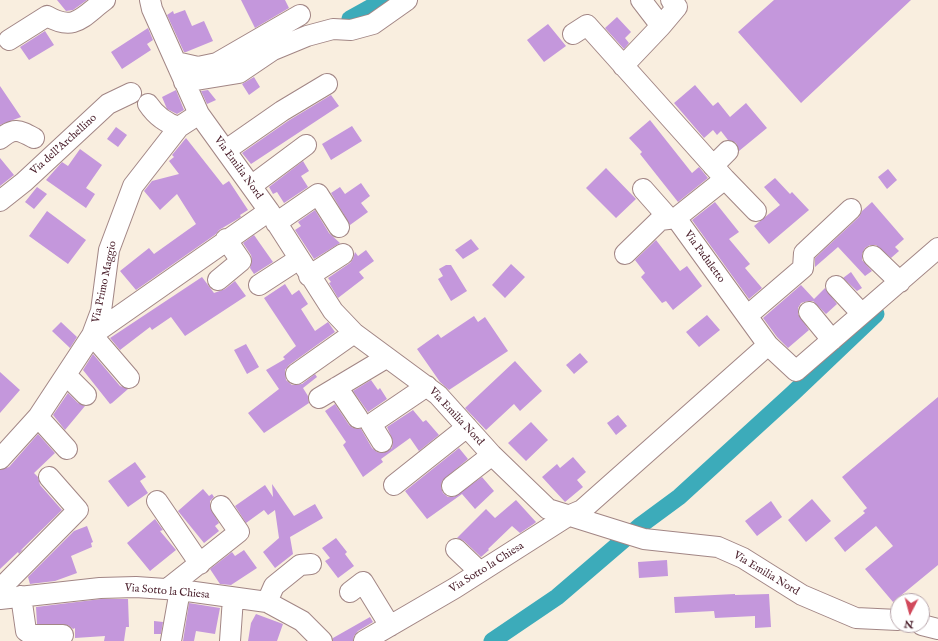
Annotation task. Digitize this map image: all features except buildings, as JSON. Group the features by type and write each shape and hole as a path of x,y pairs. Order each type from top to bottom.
{"street":[{"path":"9,40 47,16 60,23 73,24 105,0"},
{"name":"Via Emilia Nord","path":"150,0 152,9 199,114 273,217 309,276 333,311 354,333 438,395 492,455 548,509 644,539 718,547 743,558 802,595 856,618 890,620"},
{"path":"184,82 239,73 273,50 307,36 334,29 351,30 373,24 407,0"},
{"path":"641,0 661,26"},
{"path":"623,66 677,7 671,0"},
{"path":"176,62 198,67 217,63 300,15"},
{"path":"573,34 587,25 756,211"},
{"path":"226,150 282,111 326,84"},
{"name":"Via dell'Archellino","path":"0,201 24,182 108,104 131,93"},
{"path":"148,104 155,115 171,125 179,127"},
{"name":"Via Primo Maggio","path":"0,458 38,417 92,335 100,311 109,250 134,186 179,127 199,114"},
{"path":"0,139 8,132 19,130 34,138"},
{"path":"251,186 306,145"},
{"path":"625,254 660,220 672,219 719,172 728,151"},
{"name":"Via Paduletto","path":"643,189 666,215 672,219 768,345 796,371 938,248"},
{"name":"Via Primo Maggio","path":"92,335 226,239 318,194 339,227"},
{"path":"747,316 803,268 804,254 851,208"},
{"path":"218,280 241,261 226,239"},
{"path":"309,276 343,254"},
{"path":"873,256 900,282"},
{"path":"259,285 299,259"},
{"path":"836,286 862,314"},
{"path":"809,312 832,340"},
{"path":"296,374 354,333"},
{"path":"92,335 129,378"},
{"name":"Via Sotto la Chiesa","path":"364,641 480,572 568,516 582,510 768,345"},
{"path":"320,398 386,358"},
{"path":"66,375 86,395"},
{"path":"382,442 371,424 427,386"},
{"path":"337,388 358,418"},
{"path":"38,417 67,449"},
{"path":"394,485 467,428"},
{"path":"452,486 492,455"},
{"path":"0,588 78,510 49,477"},
{"path":"157,501 200,564"},
{"path":"171,641 174,590 200,564 239,532 221,506"},
{"path":"456,549 480,572"},
{"path":"267,602 274,586 300,565 311,564"},
{"path":"350,592 363,582 390,626"},
{"name":"Via Sotto la Chiesa","path":"0,599 100,588 136,587 174,590 267,602 302,621 322,641"},
{"path":"21,596 26,631 32,638 63,635"},
{"path":"230,641 233,598"}],"waterway":[{"path":"350,19 384,0"},
{"path":"492,641 557,597 641,525 679,497 792,394 876,314"}]}
